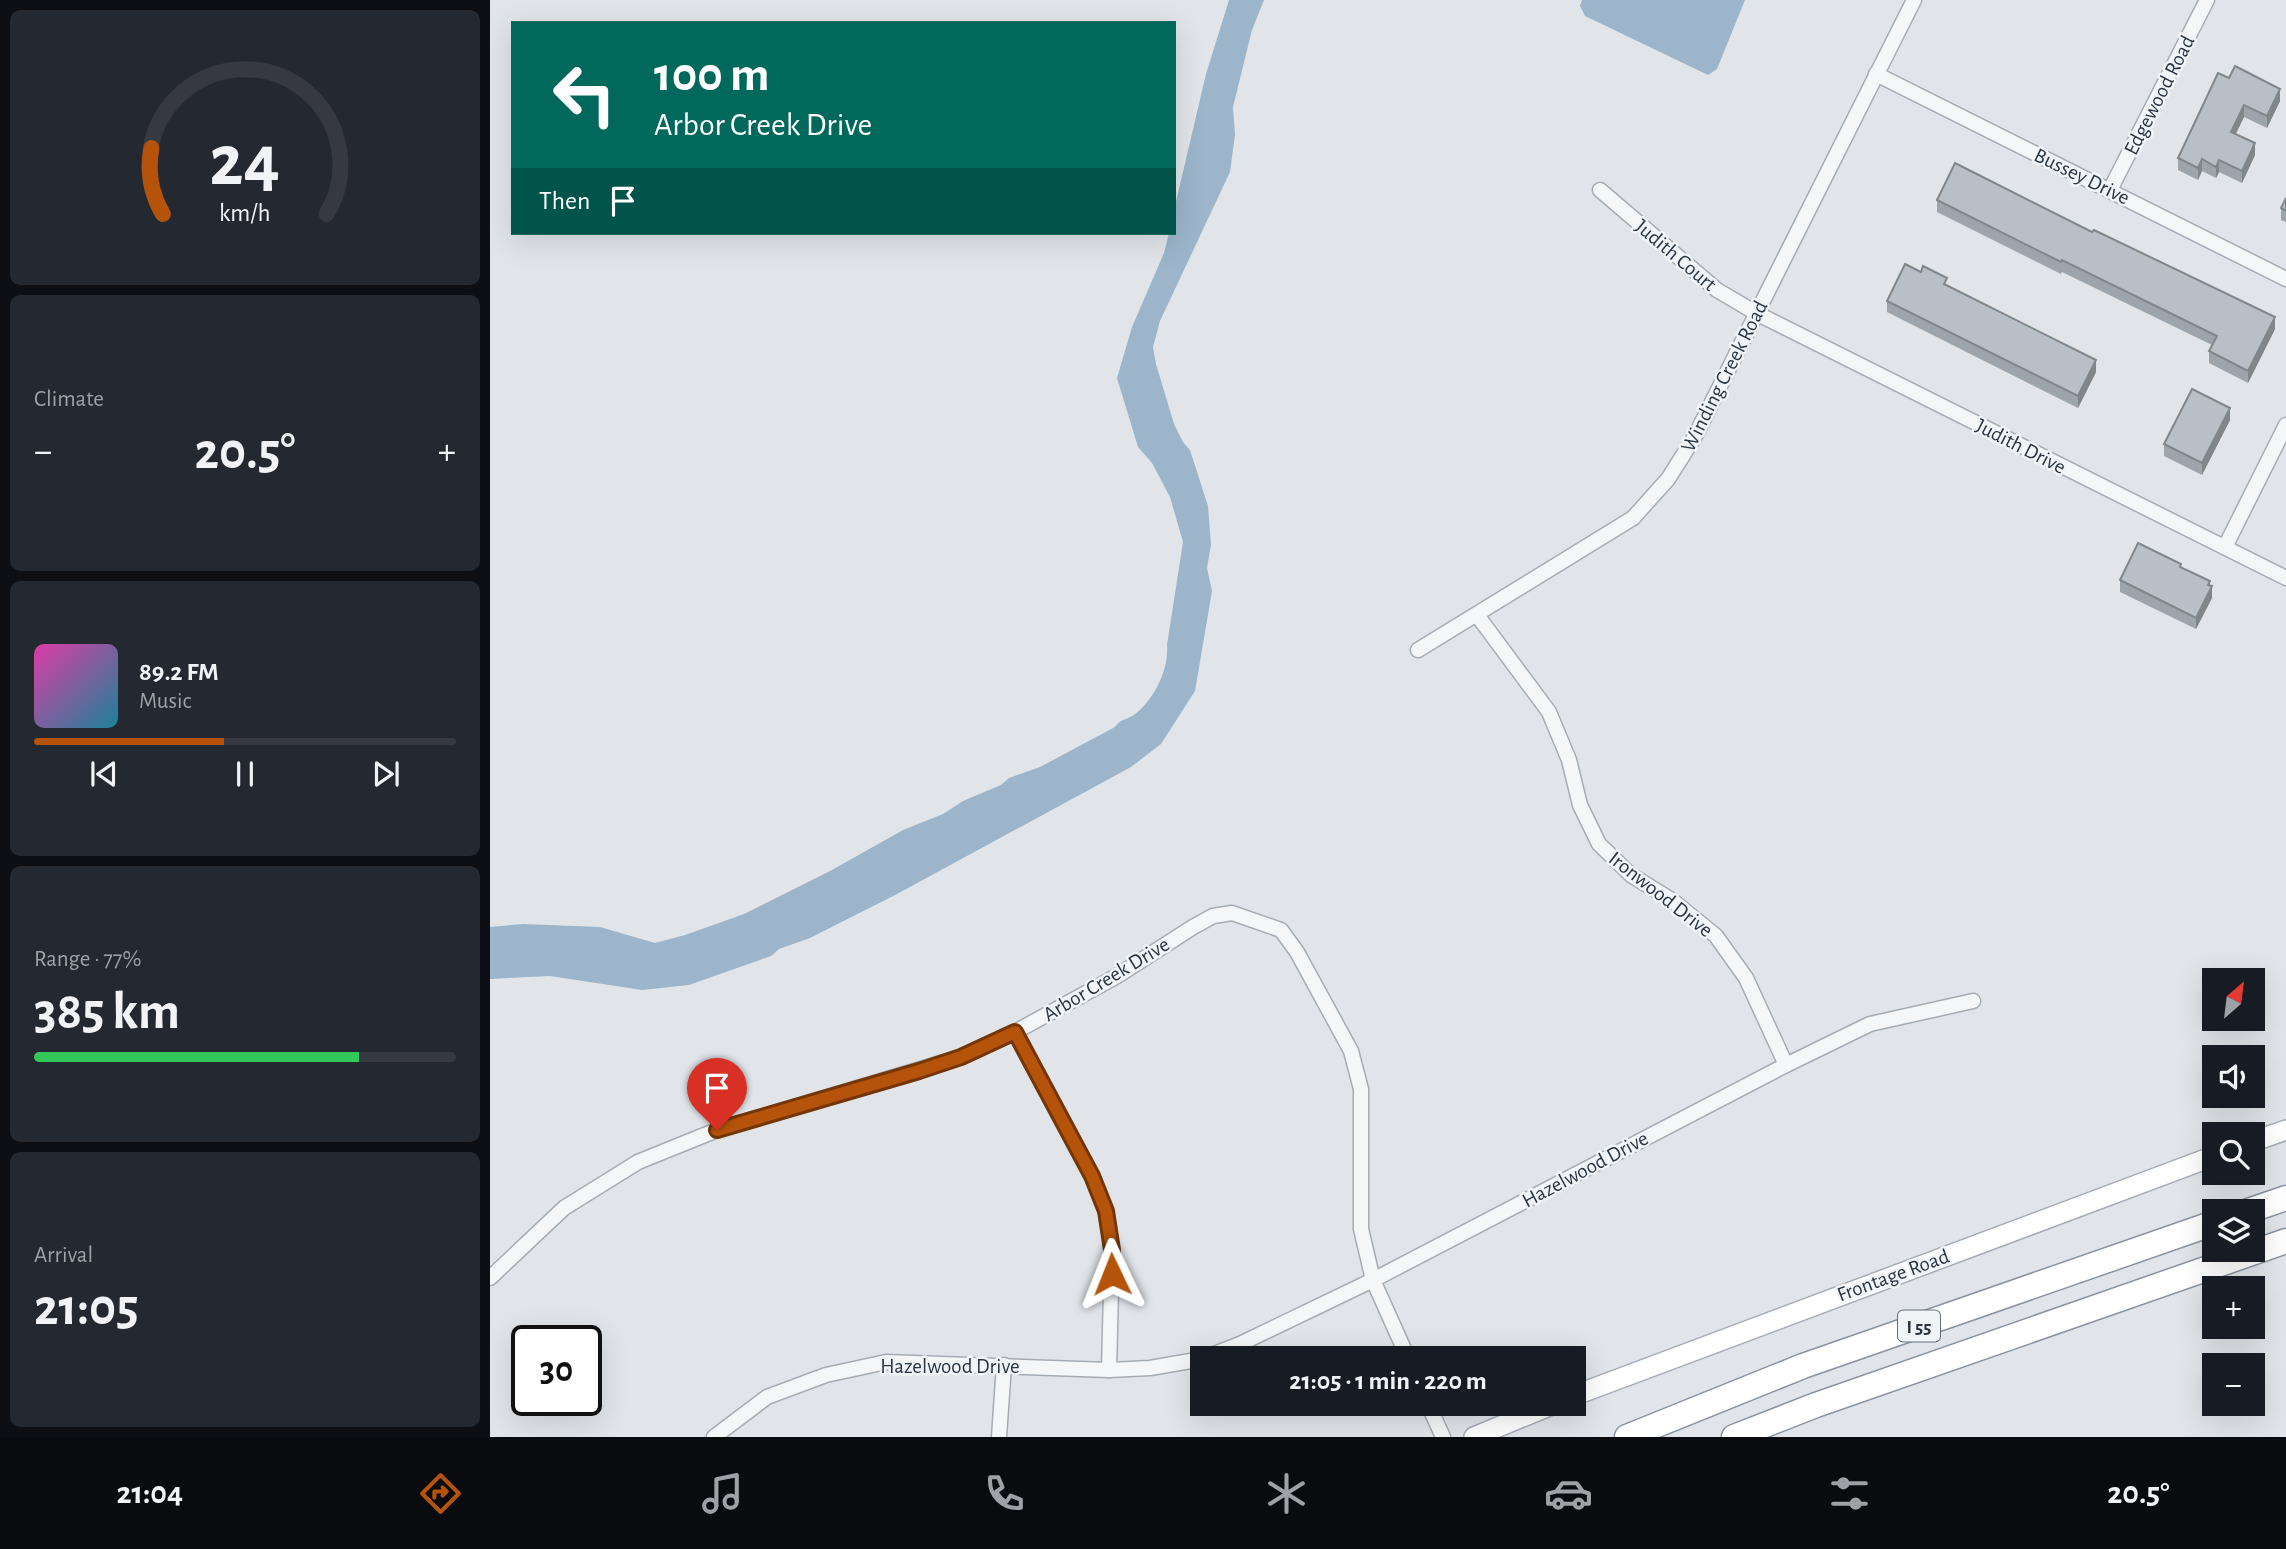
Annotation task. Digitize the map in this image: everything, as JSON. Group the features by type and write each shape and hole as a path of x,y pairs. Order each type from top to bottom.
{"highway":[{"path":"2265,1205 2286,1198"},
{"name":"I 55","path":"1627,1437 1803,1366 2202,1227"},
{"name":"I 55","path":"1734,1437 1816,1405 2286,1241"}],"street":[{"name":"Winding Creek Road","path":"1418,650 1633,518 1668,480 1694,438 1914,0"},
{"name":"Edgewood Road","path":"2110,190 2207,0"},
{"name":"Bussey Drive","path":"1876,74 2286,279"},
{"name":"Judith Court","path":"1600,190 1717,290 1756,313"},
{"name":"Judith Drive","path":"1756,313 2286,578"},
{"path":"2225,547 2286,425"},
{"name":"Ironwood Drive","path":"1476,615 1549,712 1569,760 1580,804 1599,844 1631,875 1672,901 1716,936 1746,978 1786,1065"},
{"name":"Arbor Creek Drive","path":"490,1278 564,1208 638,1162 717,1130 961,1057 1015,1032 1117,976 1213,916 1232,913 1280,930 1297,952 1351,1051 1361,1088 1361,1229 1373,1280 1403,1346"},
{"name":"Hazelwood Drive","path":"1235,1346 1373,1280 1870,1024 1973,1001"},
{"path":"1015,1032 1092,1176 1106,1211 1112,1250 1109,1370"},
{"path":"2265,1137 2286,1130"},
{"name":"Frontage Road","path":"1586,1390 2202,1160"},
{"name":"Hazelwood Drive","path":"714,1437 767,1397 826,1375 886,1362 1109,1370 1150,1368 1190,1360"},
{"path":"999,1437 1004,1365"},
{"path":"1433,1416 1443,1437"},
{"path":"1474,1437 1525,1416"}],"water":[{"path":"1229,0 1264,0 1252,30 1233,107 1235,135 1230,172 1160,321 1153,347 1174,424 1190,450 1208,506 1211,545 1207,568 1212,591 1195,691 1161,744 1131,767 897,894 810,938 779,949 771,956 689,985 642,990 550,976 490,979 490,927 523,924 600,927 655,943 685,935 744,914 832,870 903,830 943,814 963,801 1001,785 1009,778 1040,767 1115,727 1134,715 1148,701 1159,684 1166,664 1183,542 1170,497 1152,463 1138,447 1117,378 1132,327 1164,253 1168,235 1176,235 1176,202 1206,74"},
{"path":"1582,0 1745,0 1717,69 1708,75 1585,16 1580,6"}],"building":[{"path":"2235,66 2280,89 2267,116 2244,105 2231,132 2255,143 2242,171 2219,160 2216,167 2202,159 2198,168 2178,158 2218,73 2229,78"},
{"path":"1955,163 2092,232 2094,230 2275,317 2248,371 2209,351 2217,336 1937,200"},
{"path":"2286,198 2286,211 2281,208"},
{"path":"1905,264 1921,272 1923,266 1947,278 1944,284 2096,360 2078,396 1887,301"},
{"path":"2192,389 2230,408 2202,463 2164,444"},
{"path":"2138,543 2210,581 2208,585 2212,586 2196,618 2120,580"}],"route":[{"path":"717,1130 919,1071 961,1057 1015,1032 1092,1176 1106,1211 1112,1250 1112,1274"}]}
